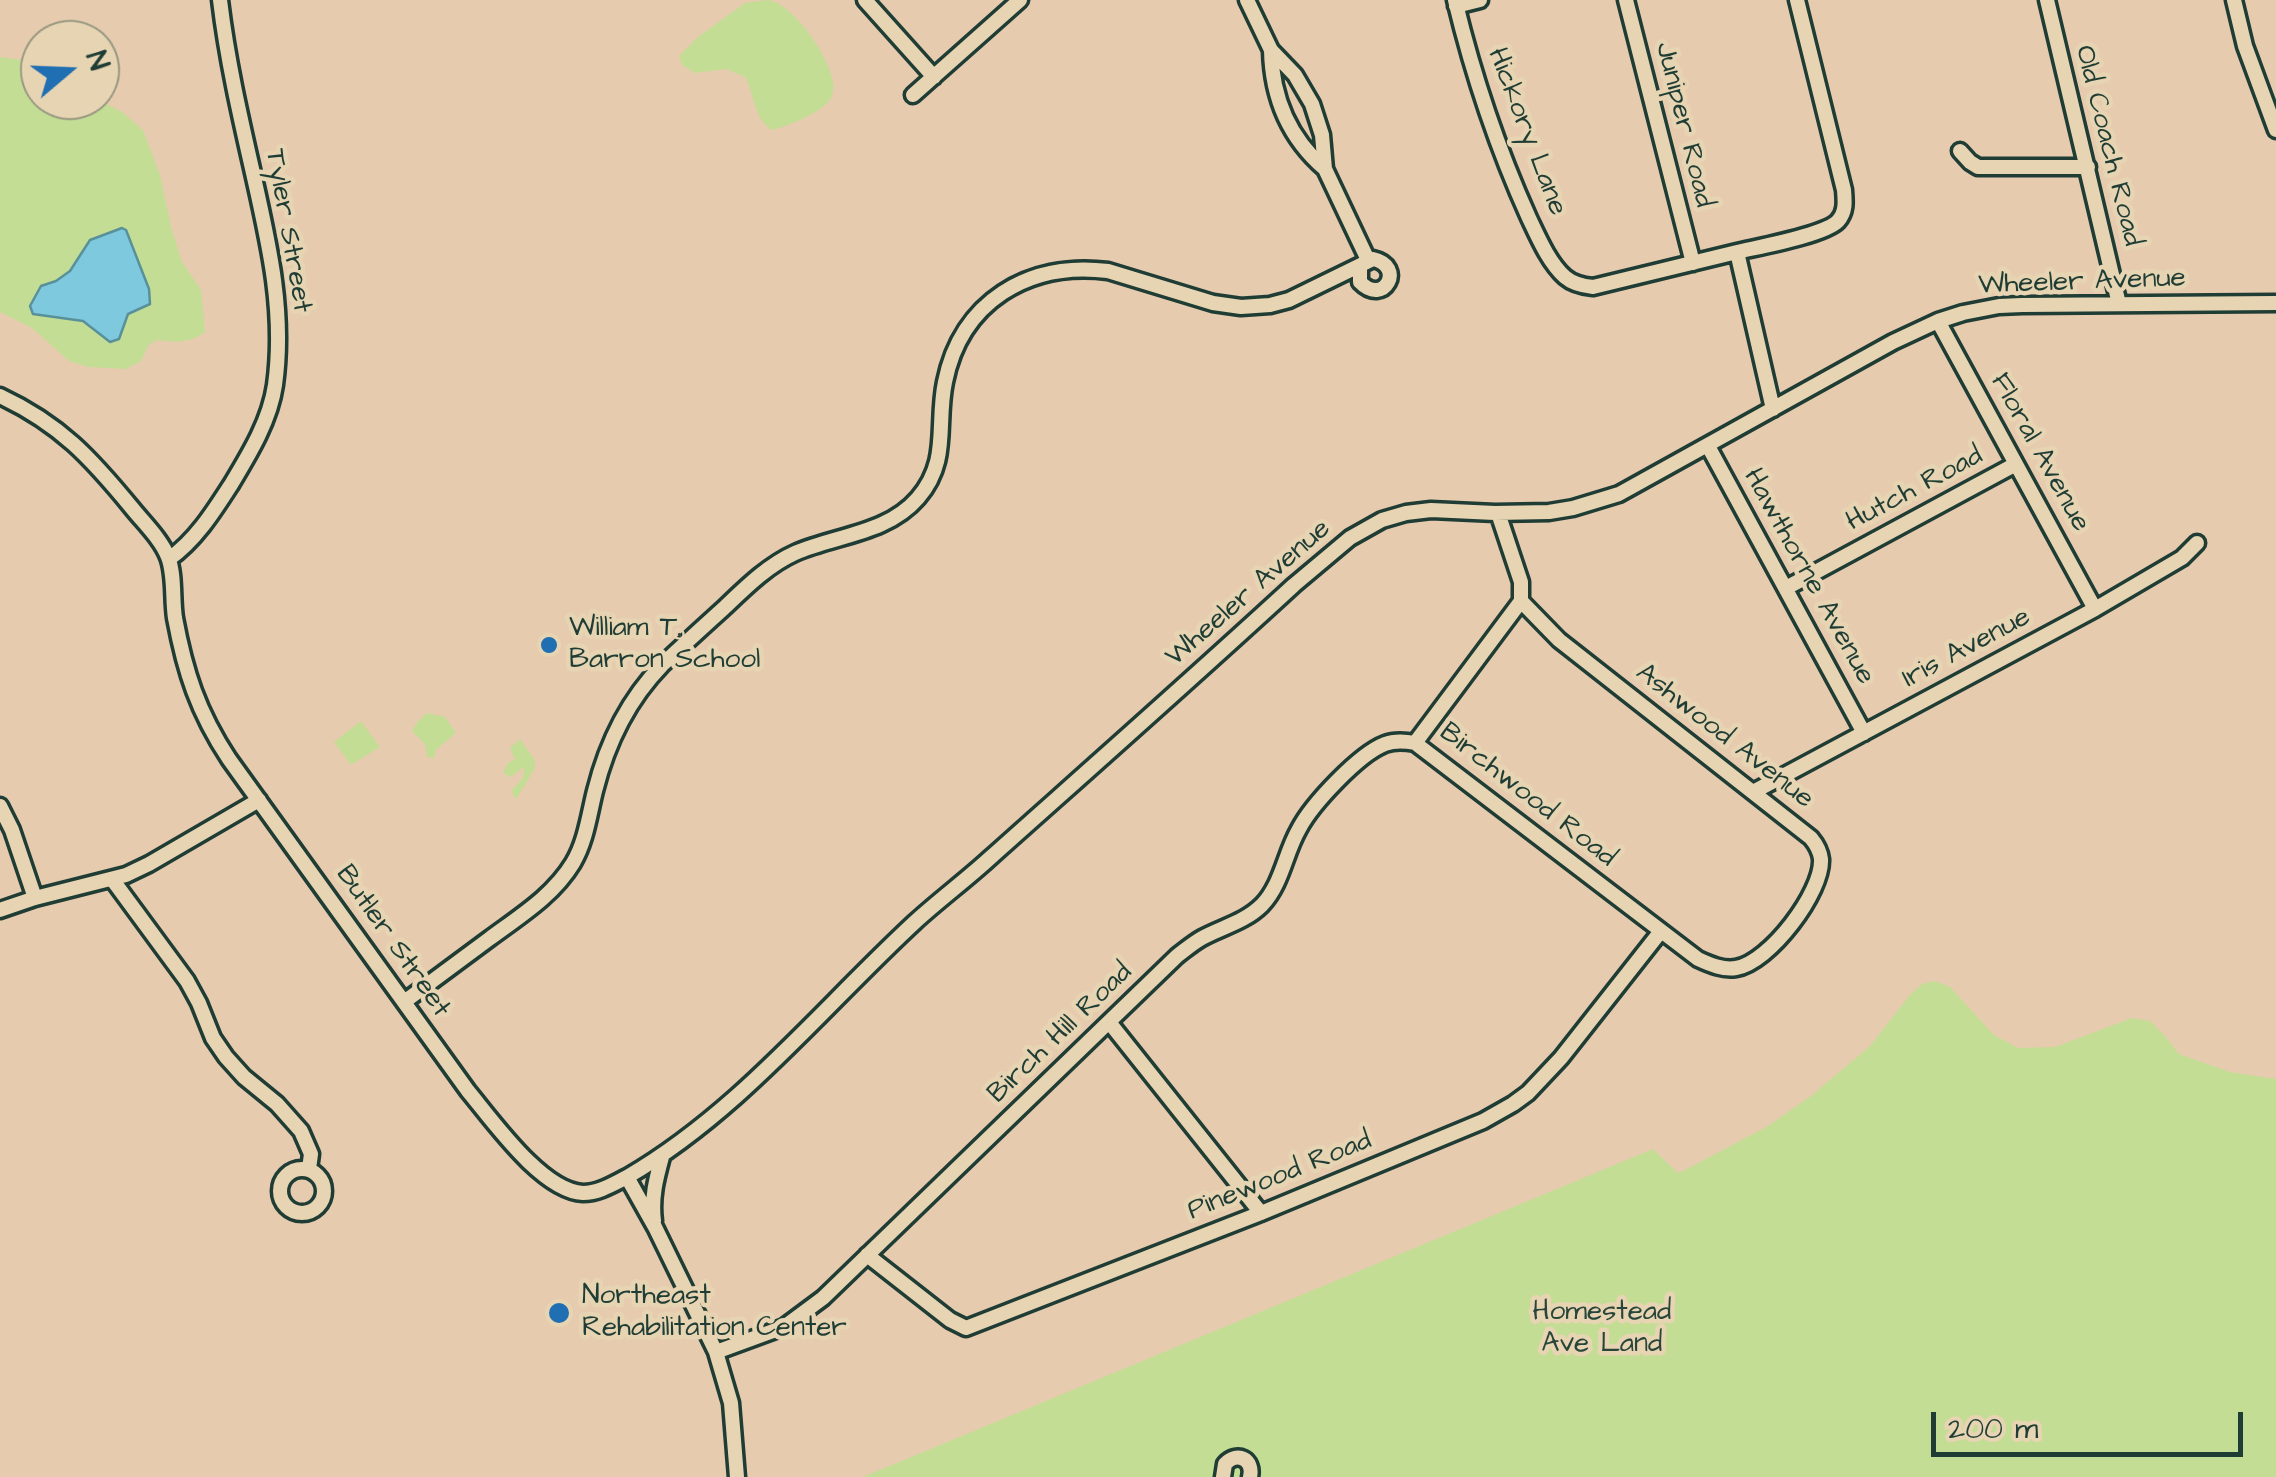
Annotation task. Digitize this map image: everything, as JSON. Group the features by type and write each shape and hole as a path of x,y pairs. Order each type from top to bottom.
{"street":[{"name":"Tyler Street","path":"169,559 199,530 238,472 260,432 275,388 279,313 274,266 228,63 220,0"},
{"path":"865,0 934,77"},
{"path":"914,96 1020,0"},
{"path":"404,1002 541,901 567,872 583,842 610,744 632,701 664,664 773,566 794,553 886,523 907,510 924,492 939,458 944,384 955,348 973,318 1000,294 1044,274 1092,269 1213,303 1258,306 1289,300 1364,263 1325,169 1322,135 1312,104 1295,75 1272,50 1247,0"},
{"path":"1456,3 1480,0"},
{"name":"Juniper Road","path":"1626,0 1692,263"},
{"name":"Hickory Lane","path":"1456,3 1495,139 1535,230 1560,271 1575,283 1594,287 1825,230 1844,212 1844,190 1797,0"},
{"name":"Old Coach Road","path":"2046,0 2119,304"},
{"path":"2234,0 2246,46 2270,95 2276,130"},
{"path":"1272,50 1274,84 1284,116 1302,145 1325,169"},
{"path":"1960,150 1978,167 2088,166"},
{"path":"1737,252 1773,409"},
{"name":"Wheeler Avenue","path":"627,1177 692,1135 818,1021 915,922 1294,584 1372,526 1406,513 1561,510 1620,494 1893,342 1938,321 1975,310 1999,306 2276,303"},
{"name":"Floral Avenue","path":"1938,321 2095,608"},
{"name":"Butler Street","path":"0,396 47,421 80,448 145,523 169,559 176,618 198,706 216,739 488,1116 548,1178 570,1190 589,1193 627,1177"},
{"name":"Hawthorne Avenue","path":"1708,446 1864,733"},
{"name":"Hutch Road","path":"1786,588 2016,464"},
{"path":"1498,513 1521,582 1521,601"},
{"name":"Iris Avenue","path":"1755,792 2095,608 2182,558 2197,543"},
{"name":"Birchwood Road","path":"1521,601 1416,743 1698,958 1730,969"},
{"name":"Ashwood Avenue","path":"1521,601 1571,650 1755,792 1812,838 1818,848 1821,860 1816,882 1802,910 1754,962 1730,969"},
{"name":"Birch Hill Road","path":"716,1352 794,1320 823,1298 1189,947 1242,920 1262,905 1276,884 1299,828 1326,792 1388,742 1416,743"},
{"path":"0,910 112,879 148,864 260,800"},
{"path":"0,806 35,898"},
{"path":"112,879 187,981 226,1057 278,1104 301,1131 311,1154 309,1169"},
{"name":"Pinewood Road","path":"867,1255 950,1320 966,1328 1261,1213 1466,1128 1513,1104 1561,1058 1661,930"},
{"path":"1109,1022 1261,1213"},
{"path":"655,1227 654,1187 662,1157"},
{"path":"627,1177 716,1352 731,1403 737,1477"},
{"path":"1224,1477 1224,1464 1238,1457 1249,1463 1250,1477"}],"green space":[{"path":"767,0 789,12 813,39 833,85 828,102 814,113 772,130 758,113 745,77 726,69 695,73 682,65 679,56 745,3"},
{"path":"0,57 20,60 20,120 120,120 120,111 143,130 160,175 182,262 201,290 205,332 176,342 156,340 148,346 141,361 126,369 88,367 69,361 32,328 0,312"},
{"path":"427,713 445,717 456,733 436,750 434,758 427,757 425,744 412,731"},
{"path":"361,721 380,747 351,765 334,742"},
{"path":"520,739 534,759 535,768 517,798 512,790 523,778 524,769 511,777 503,773 515,759 510,748"},
{"name":"Homestead Ave Land","path":"1935,981 1950,987 1994,1035 2018,1048 2055,1047 2132,1018 2150,1021 2179,1054 2230,1072 2276,1079 2276,1477 863,1477 1653,1149 1678,1173 1683,1171 1768,1126 1811,1096 1870,1046 1910,995 1922,984"}],"water":[{"path":"122,228 149,289 150,304 128,314 119,339 110,342 83,321 33,314 30,306 41,286 70,271 90,240"}],"place":[{"name":"William T. Barron School","path":"549,645"},
{"name":"Northeast Rehabilitation Center","path":"559,1313"}]}
